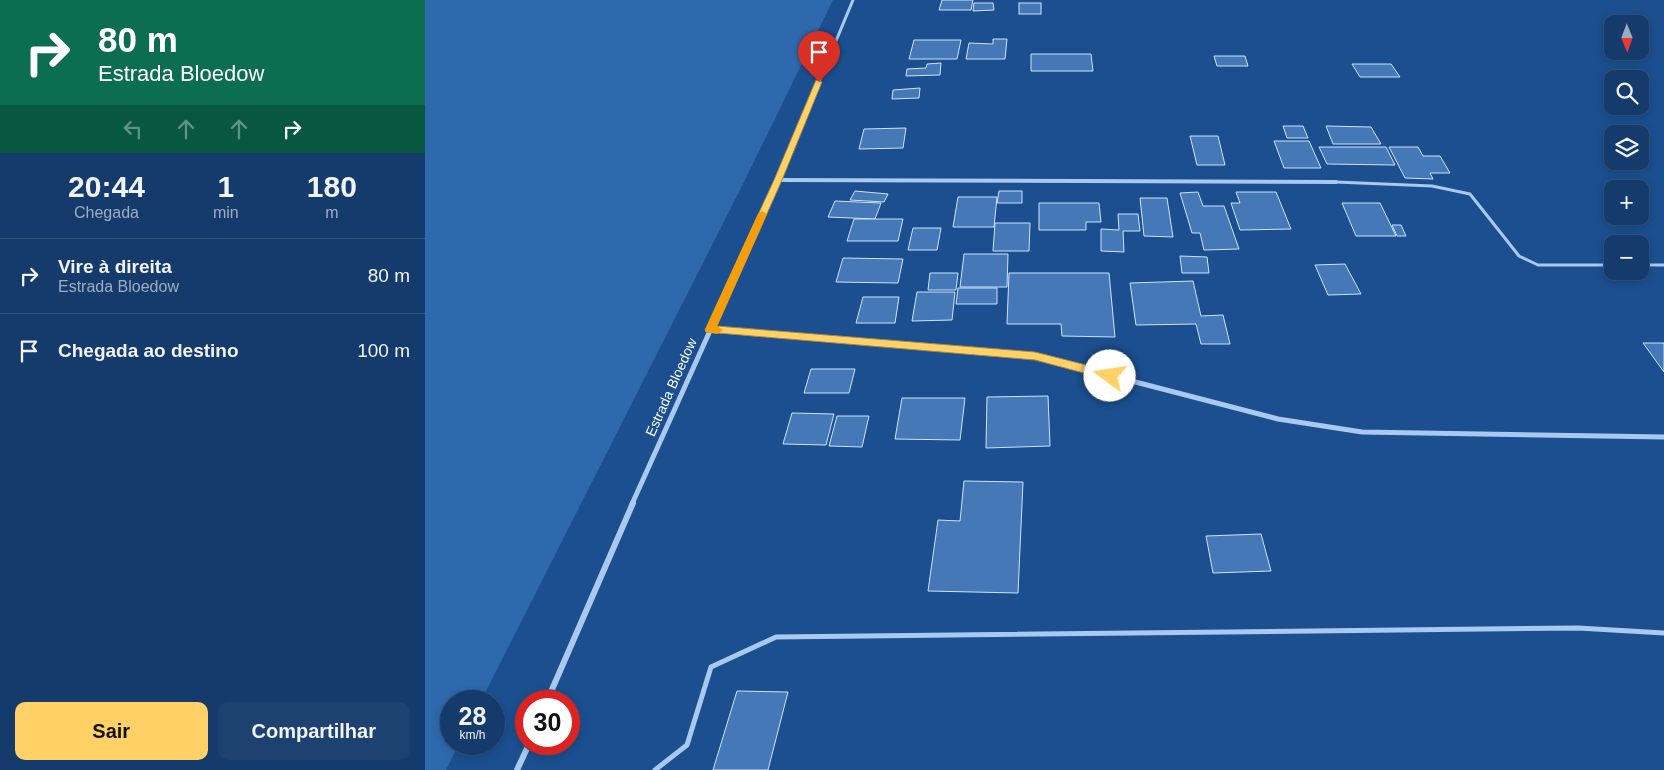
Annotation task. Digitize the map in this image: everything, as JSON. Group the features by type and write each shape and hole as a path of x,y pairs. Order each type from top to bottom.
{"street":[{"name":"Estrada Bloedow","path":"552,690 778,180 853,0"},
{"path":"778,180 1336,182"},
{"path":"710,330 1035,356 1278,419 1362,432 1664,438"},
{"path":"517,770 524,755"}],"lane":[{"path":"1336,182 1432,186 1470,194 1519,256 1538,265 1604,265"},
{"path":"1649,265 1664,265"},
{"path":"655,770 687,745 711,667 776,637 1577,628 1664,633"}],"shaded area":[{"path":"425,0 833,0 743,184 487,690 440,690 440,755 454,755 446,770 425,770"}],"building":[{"path":"942,0 973,0 971,10 939,10"},
{"path":"974,3 993,3 994,10 973,11"},
{"path":"1019,3 1041,3 1041,14 1019,14"},
{"path":"993,39 1007,39 1005,59 966,59 969,43 993,44"},
{"path":"914,40 961,40 957,59 909,59"},
{"path":"1031,54 1091,54 1093,71 1031,71"},
{"path":"1214,56 1245,56 1248,66 1217,66"},
{"path":"941,63 940,75 906,76 907,69 926,68 927,64"},
{"path":"1352,64 1391,64 1400,77 1360,77"},
{"path":"920,88 919,98 892,99 893,90"},
{"path":"1283,126 1303,126 1308,138 1287,138"},
{"path":"1326,126 1371,127 1381,144 1333,144"},
{"path":"906,128 903,148 859,149 864,129"},
{"path":"1190,136 1218,136 1225,165 1197,165"},
{"path":"1274,141 1309,141 1321,168 1284,168"},
{"path":"1319,147 1386,147 1395,165 1327,164"},
{"path":"1389,147 1418,147 1423,156 1440,156 1450,173 1430,173 1433,179 1405,178"},
{"path":"855,191 888,194 884,202 850,200"},
{"path":"999,191 1022,191 1022,203 997,203"},
{"path":"1198,192 1203,206 1224,206 1239,249 1204,250 1200,233 1192,233 1180,193"},
{"path":"1236,192 1276,192 1291,229 1240,230 1231,203 1240,203"},
{"path":"958,197 997,197 994,227 953,227"},
{"path":"1140,198 1167,198 1173,237 1144,236"},
{"path":"835,201 881,203 875,219 828,217"},
{"path":"1039,203 1099,203 1101,222 1086,222 1086,230 1039,230"},
{"path":"1342,203 1380,203 1396,236 1356,236"},
{"path":"1118,214 1138,214 1140,231 1123,231 1124,252 1101,251 1101,229 1119,230"},
{"path":"854,219 903,219 898,241 847,241"},
{"path":"995,223 1030,223 1029,251 993,251"},
{"path":"1392,225 1401,225 1406,236 1397,236"},
{"path":"913,228 941,228 937,250 908,250"},
{"path":"964,254 1008,254 1007,287 960,287"},
{"path":"1180,256 1207,257 1209,273 1182,273"},
{"path":"843,258 903,259 898,283 836,282"},
{"path":"1345,264 1361,294 1328,295 1315,265"},
{"path":"930,273 958,273 956,290 928,290"},
{"path":"1009,273 1109,273 1115,337 1062,336 1061,324 1007,324"},
{"path":"1193,281 1201,316 1223,315 1230,344 1201,344 1196,324 1136,325 1130,283"},
{"path":"958,288 997,288 997,304 956,304"},
{"path":"917,292 955,292 952,320 912,321"},
{"path":"863,297 899,297 895,323 856,323"},
{"path":"1643,343 1664,343 1664,372"},
{"path":"811,369 855,369 849,393 804,393"},
{"path":"1048,396 1050,446 986,448 987,397"},
{"path":"902,398 965,398 960,440 895,439"},
{"path":"792,413 834,414 826,445 783,444"},
{"path":"837,416 869,416 862,447 829,446"},
{"path":"964,481 1023,482 1018,593 928,591 938,520 960,521"},
{"path":"1261,534 1271,571 1213,573 1206,536"},
{"path":"737,691 788,692 768,770 713,770"}],"slow traffic":[{"path":"717,330 710,330 762,214"}],"route":[{"path":"819,82 778,180 710,330 1035,356 1110,376"}]}
